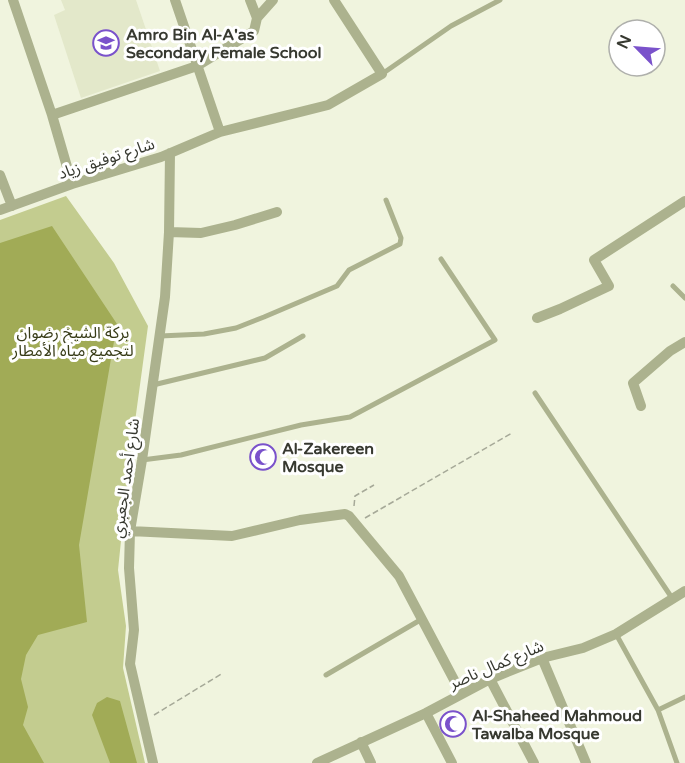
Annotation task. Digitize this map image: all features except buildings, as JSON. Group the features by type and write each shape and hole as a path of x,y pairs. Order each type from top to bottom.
{"street":[{"path":"13,0 52,115 72,184"},
{"path":"175,0 220,132"},
{"path":"250,0 257,18"},
{"path":"52,115 197,66 254,31 257,18 273,0"},
{"path":"334,0 382,74"},
{"name":"شارع توفيق زياد","path":"0,210 170,153 220,132 328,105 382,74"},
{"name":"شارع أحمد الجعبري","path":"153,763 130,664 134,630 129,568 130,531 165,297 170,153"},
{"path":"0,175 12,206"},
{"path":"537,318 609,285 594,260 685,201"},
{"path":"168,232 201,233 277,212"},
{"path":"641,405 633,383 670,351 685,342"},
{"path":"130,531 232,536 300,520 345,514 355,521 399,576 461,693"},
{"name":"شارع كمال ناصر","path":"317,763 426,713 490,679 542,658 583,648 616,634 685,591"},
{"path":"542,658 586,763"},
{"path":"490,679 534,763"},
{"path":"426,713 452,763"},
{"path":"362,742 372,763"}],"lane":[{"path":"382,74 451,27 500,0"},
{"path":"160,336 204,334 236,328 337,286 348,270 400,244 401,238 386,200"},
{"path":"142,460 181,455 302,425 350,417 495,340 441,259"},
{"path":"673,286 685,298"},
{"path":"153,385 265,358 303,336"},
{"path":"535,393 672,598"},
{"path":"326,675 422,619"},
{"path":"616,634 657,710 677,763"},
{"path":"657,710 685,697"}],"path":[{"path":"374,485 355,496 355,521 512,433"},
{"path":"142,722 223,673"}],"shaded area":[{"name":"Amro Bin Al-A'as Secondary Female School","path":"61,0 136,0 160,71 81,98 54,15 65,10"},
{"name":"بركة الشيخ رضوان لتجميع مياه الأمطار","path":"52,226 117,324 79,545 87,622 38,635 26,655 21,679 28,707 23,725 44,763 0,763 0,243"},
{"path":"107,697 120,701 137,763 110,763 92,715 97,703"}],"green space":[{"name":"بركة الشيخ رضوان لتجميع مياه الأمطار","path":"66,196 114,263 148,326 128,473 118,570 126,626 123,668 145,763 0,763 0,220"}],"place":[{"name":"Amro Bin Al-A'as Secondary Female School","path":"106,43"},
{"name":"Al-Zakereen Mosque","path":"263,457"},
{"name":"Al-Shaheed Mahmoud Tawalba Mosque","path":"453,724"}]}
